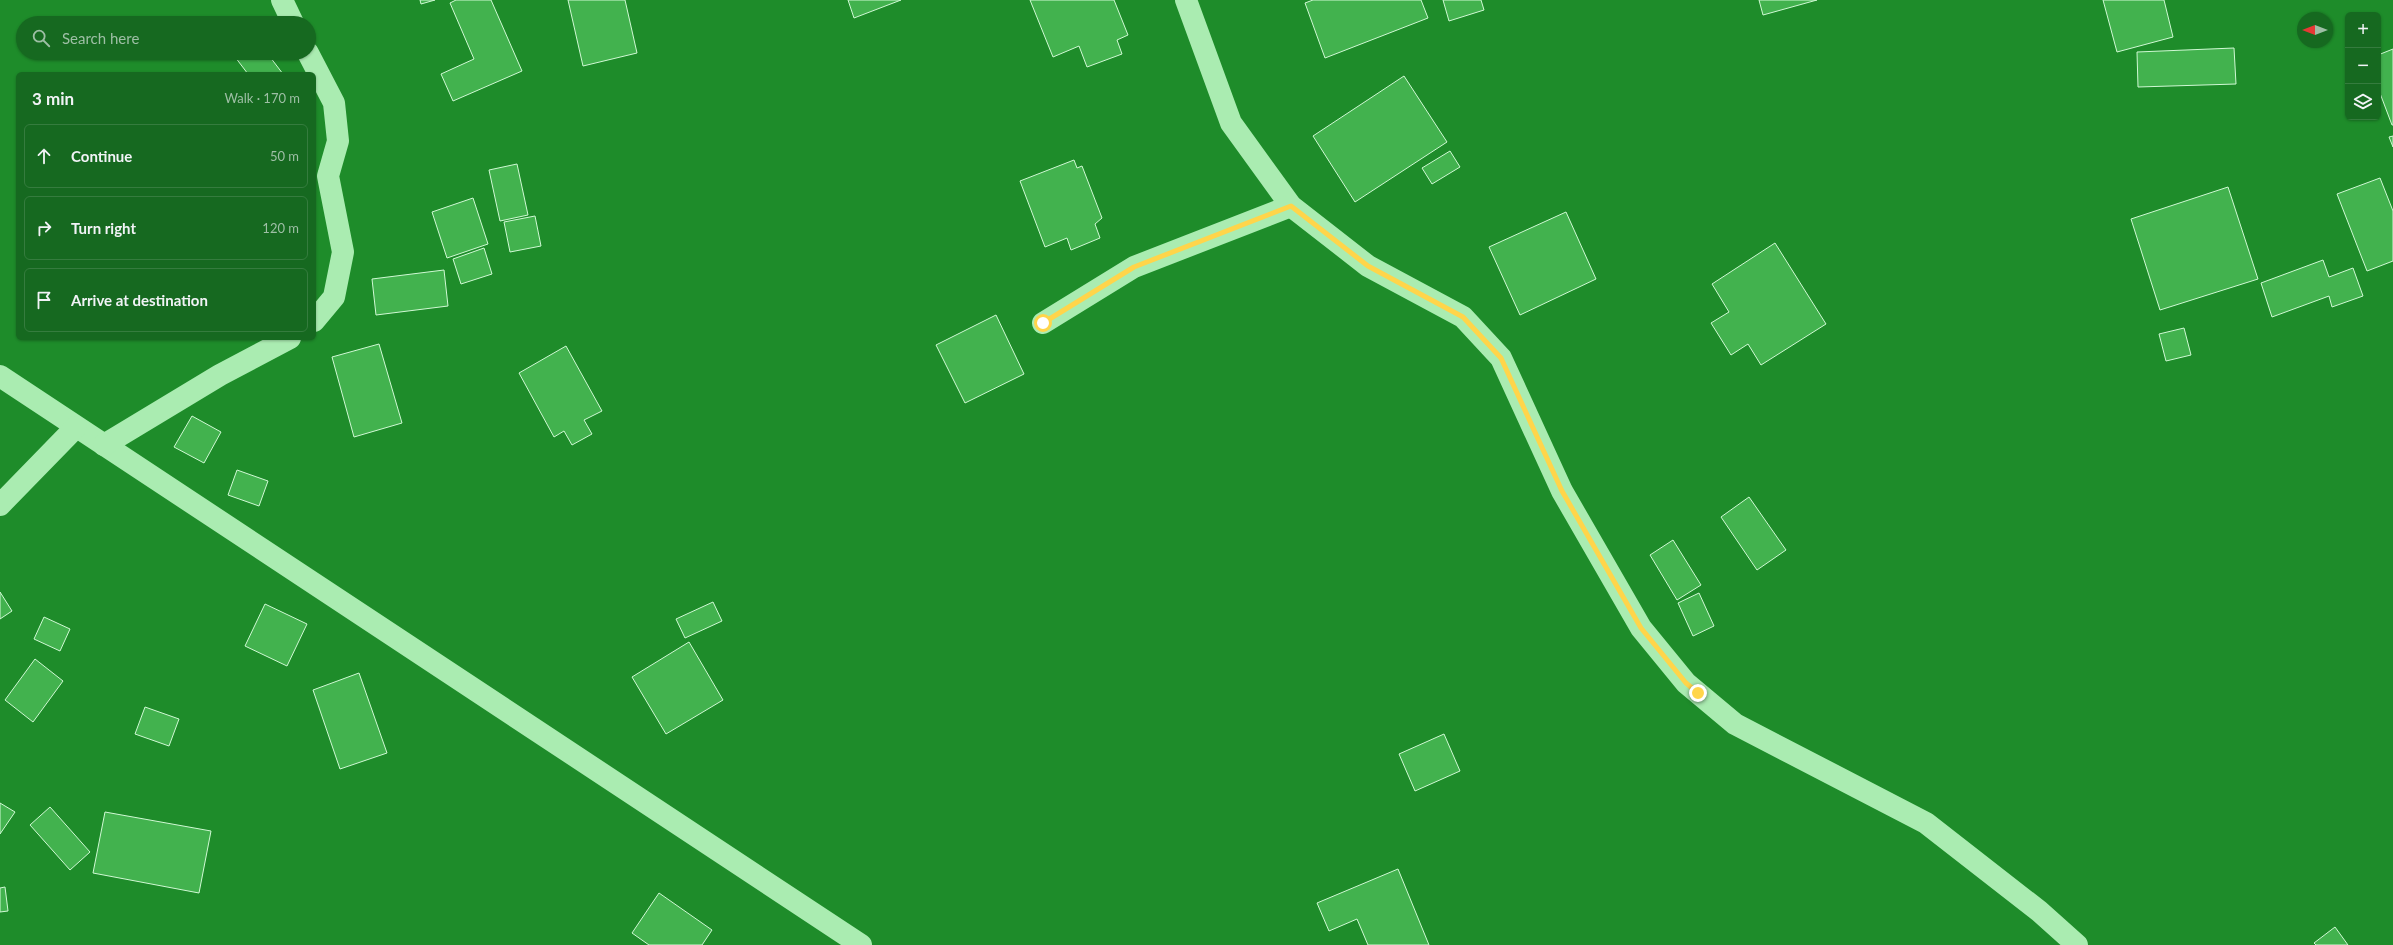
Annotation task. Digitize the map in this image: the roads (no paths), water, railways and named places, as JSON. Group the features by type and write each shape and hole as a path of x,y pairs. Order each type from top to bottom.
{"street":[{"path":"282,0 289,16"},
{"path":"1186,0 1231,123 1291,206 1368,266 1463,317 1501,358 1562,491 1641,628 1686,683 1735,724 1926,823 2039,911 2077,945"},
{"path":"312,60 334,103 338,140 328,176 343,252 334,297 316,319"},
{"path":"1043,323 1134,267 1291,206"},
{"path":"104,445 220,375 286,340"},
{"path":"0,376 861,945"},
{"path":"0,505 76,427"}]}
